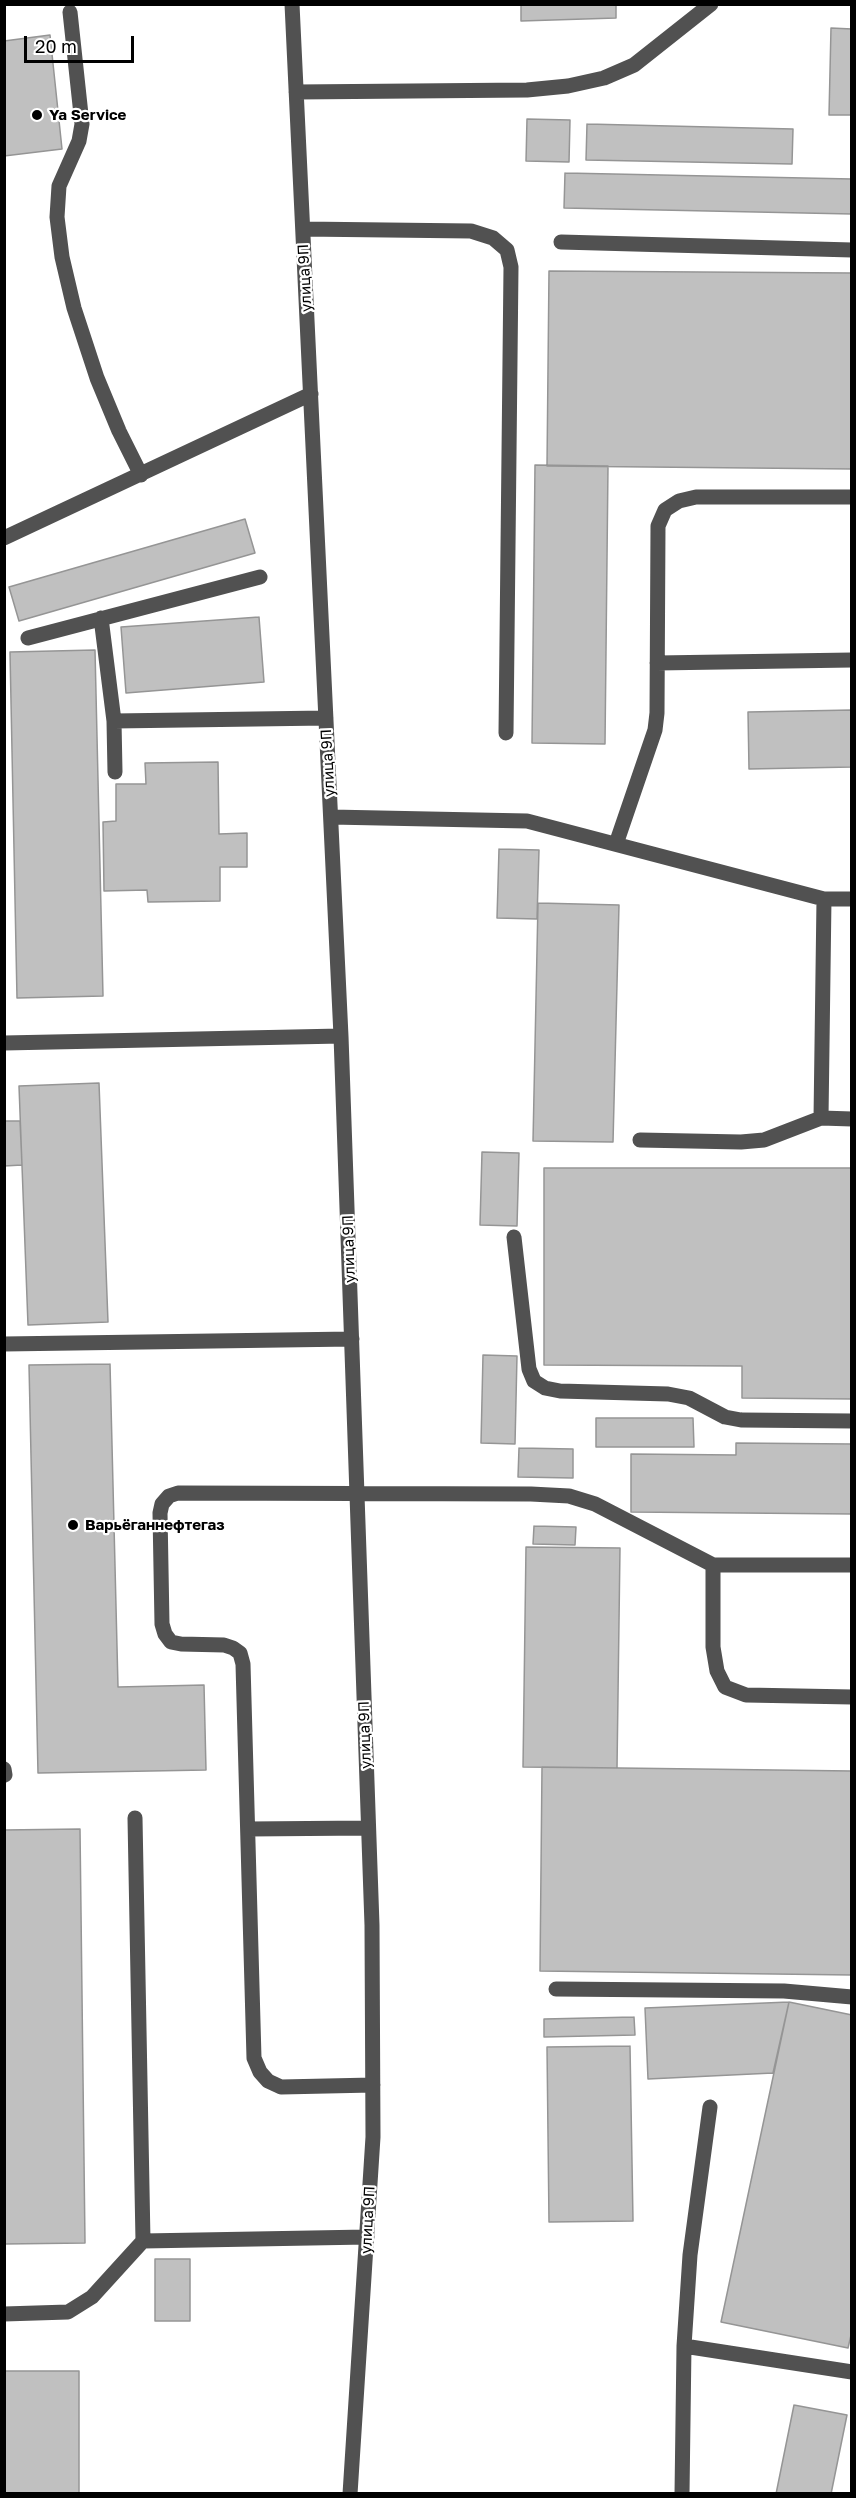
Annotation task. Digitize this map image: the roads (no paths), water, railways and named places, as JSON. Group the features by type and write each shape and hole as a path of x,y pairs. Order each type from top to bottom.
{"street":[{"name":"улица 9П","path":"292,4 341,1036 368,1828 373,2137 350,2493"},
{"path":"296,92 527,90 568,86 604,78 634,65 711,4"},
{"path":"70,12 82,124 79,141 59,186 57,217 62,257 74,308 97,378 119,431 141,475"},
{"path":"303,229 471,231 493,238 507,250 511,267 506,733"},
{"path":"561,242 852,250"},
{"path":"4,538 310,394"},
{"path":"616,844 655,730 658,526 665,510 679,501 696,497 852,497"},
{"path":"28,638 260,577"},
{"path":"101,618 114,721 115,772"},
{"path":"657,663 852,660"},
{"path":"114,721 326,718"},
{"path":"331,817 527,821 824,899 852,899"},
{"path":"821,1118 824,899"},
{"path":"4,1043 341,1036"},
{"path":"640,1140 741,1142 764,1140 821,1118 852,1119"},
{"path":"514,1237 529,1369 534,1381 544,1388 560,1391 668,1394 689,1398 725,1417 741,1420 852,1421"},
{"path":"4,1344 352,1339"},
{"path":"373,2085 281,2087 268,2081 260,2072 254,2058 243,1664 240,1653 233,1648 224,1645 171,1642 165,1634 162,1613 160,1513 162,1504 169,1496 178,1493 358,1493 568,1496 595,1504 713,1565 852,1565"},
{"path":"713,1565 713,1647 717,1671 725,1687 746,1695 852,1697"},
{"path":"4,1769 5,1775"},
{"path":"4,2314 68,2312 92,2297 143,2241 135,1818"},
{"path":"248,1829 368,1828"},
{"path":"556,1989 784,1991 852,1997"},
{"path":"681,2493 684,2346 691,2245 710,2107"},
{"path":"143,2241 366,2237"},
{"path":"684,2346 852,2372"}],"place":[{"name":"Ya Service","path":"37,115"},
{"name":"Варьёганнефтегаз","path":"73,1525"}]}
